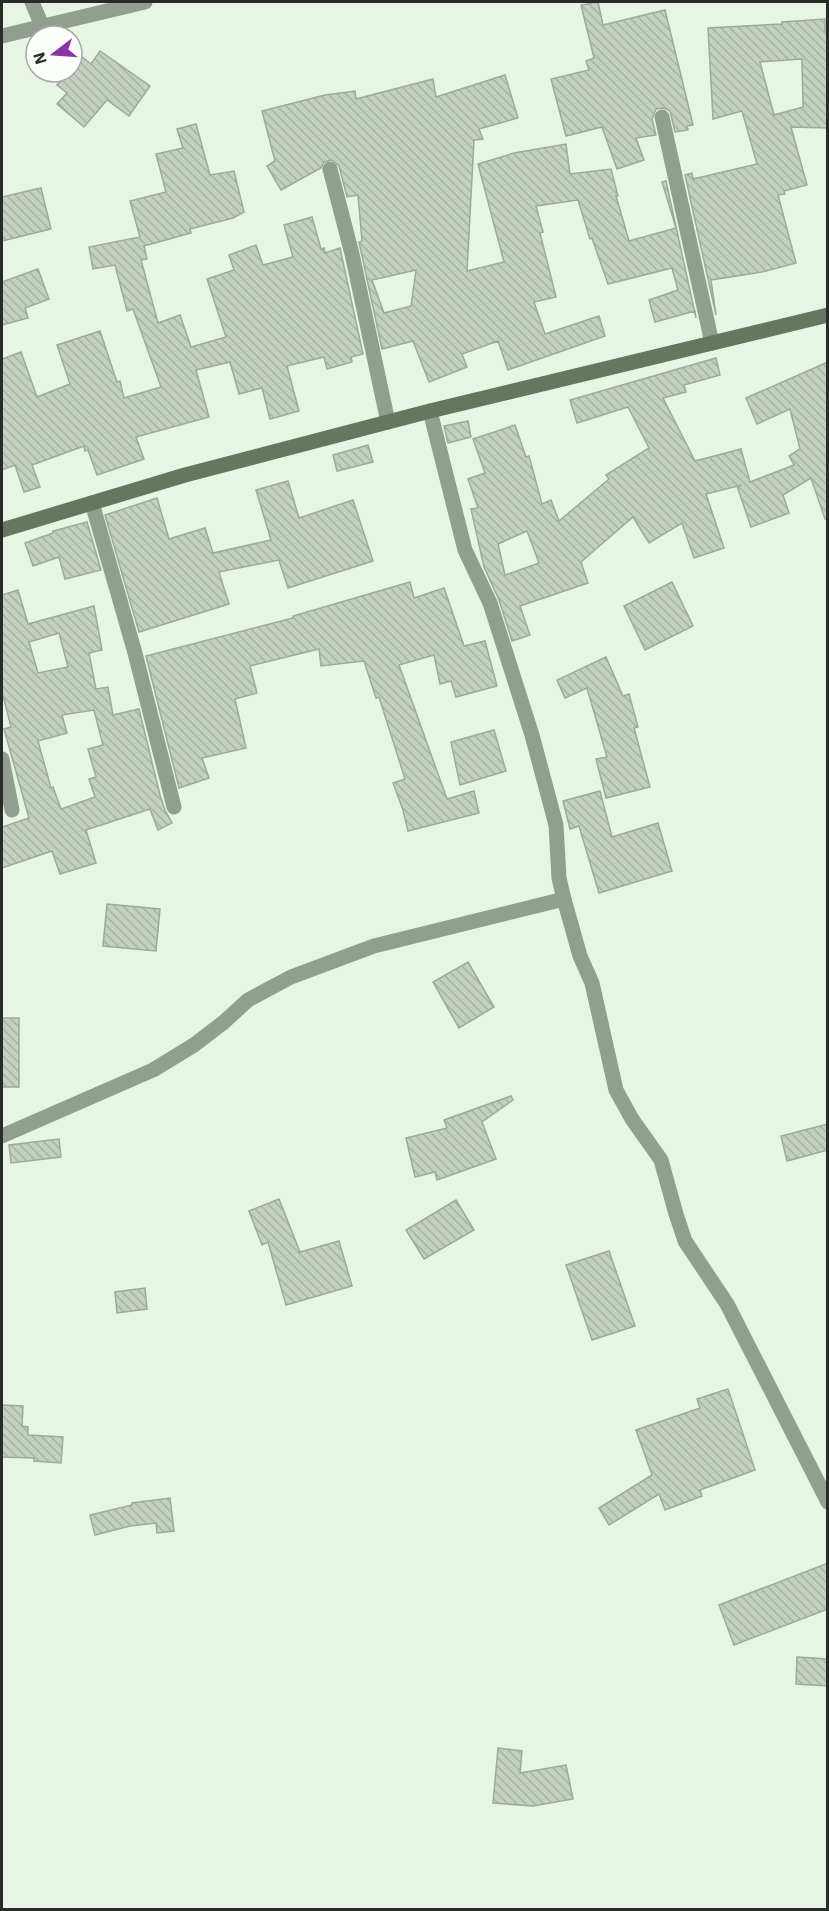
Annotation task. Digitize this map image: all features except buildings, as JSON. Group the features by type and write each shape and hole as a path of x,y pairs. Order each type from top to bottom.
{"street":[{"path":"32,2 41,24"},
{"path":"51,24 145,2"},
{"path":"2,36 24,30"},
{"path":"662,117 712,343"},
{"path":"330,169 352,254 388,422"},
{"path":"2,530 185,476 430,411 828,315"},
{"path":"430,411 465,550 490,603 535,747 556,825 564,899 580,956 592,983 616,1090 632,1119 662,1160 685,1241 727,1304 828,1502"},
{"path":"92,503 135,653 174,807"},
{"path":"2,759 12,810"},
{"path":"2,1136 153,1071 194,1045 248,1000 291,977 374,946 564,899"}]}
